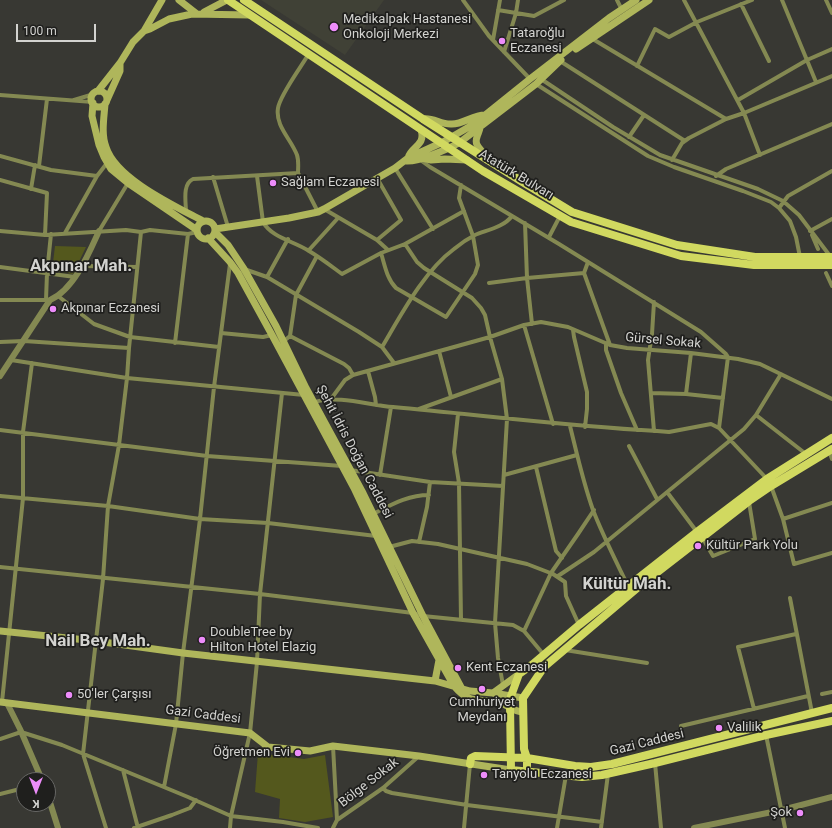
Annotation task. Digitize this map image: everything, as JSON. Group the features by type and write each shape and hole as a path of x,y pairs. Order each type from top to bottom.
{"main road":[{"path":"162,0 144,30 133,42 120,62 92,98 92,116 101,151 107,163 115,173 128,184 197,231 202,238 208,238 215,231 321,210 395,168 406,160 452,138 474,124 530,79 636,0"},
{"path":"179,0 199,13"},
{"path":"199,13 227,0"},
{"name":"Atatürk Bulvarı","path":"227,0 421,130 442,142 483,171 570,222 681,256 754,265 832,260"},
{"name":"Atatürk Bulvarı","path":"244,0 452,138 572,212 677,245 755,257 832,260"},
{"path":"406,160 410,161 450,148 538,81 560,61 648,0"},
{"path":"144,30 150,29 169,19 199,13 250,15"},
{"path":"93,103 98,106 106,102 120,71 120,62"},
{"path":"96,92 105,93 104,140 108,153 121,170 133,180 186,212 203,221 211,222 215,231"},
{"path":"423,119 430,119 444,124 452,124 459,123 476,116 486,115"},
{"path":"480,126 476,142 478,148 488,160"},
{"path":"406,160 410,152 421,142 421,130"},
{"path":"420,158 431,160 467,160"},
{"path":"197,231 198,225 203,221"},
{"name":"Şehit İdris Doğan Caddesi","path":"215,231 228,245 287,339 306,388 315,402 373,514 423,616 462,689"},
{"name":"Şehit İdris Doğan Caddesi","path":"208,238 238,273 342,466 414,613 454,686"},
{"path":"493,693 503,684 533,664 628,586 806,454 832,438"},
{"path":"527,772 527,758 524,749 523,698 544,667 699,534 749,502 769,482 831,453"},
{"path":"0,631 96,641 183,654 435,681 470,691 523,698"},
{"path":"435,681 439,660"},
{"path":"511,770 511,696 519,674"},
{"path":"454,686 461,694 469,699 500,703 514,711 523,712"},
{"name":"Gazi Caddesi","path":"3,702 250,733 268,747 310,751 333,746 419,756 527,772 582,777 608,774 766,735 832,721"},
{"name":"Gazi Caddesi","path":"470,764 471,758 475,756 527,758 575,766 591,767 612,764 832,708"}],"street":[{"path":"463,0 493,40 530,79"},
{"path":"493,40 500,0"},
{"path":"504,52 516,13 518,0"},
{"path":"498,10 534,16 564,0"},
{"path":"617,0 622,10"},
{"path":"684,0 738,100 760,155"},
{"path":"637,66 655,29 669,37 697,22 752,0"},
{"path":"782,0 816,82"},
{"path":"826,0 832,13"},
{"path":"741,4 769,61"},
{"path":"592,38 726,119"},
{"path":"738,100 807,60 832,49"},
{"path":"308,55 281,99 277,114 280,124 298,156 298,174 321,210 377,240 388,250"},
{"path":"560,61 685,141"},
{"path":"672,160 685,141 726,119 744,113 832,76"},
{"path":"538,81 645,147 672,160 758,189 783,201 799,215 832,260"},
{"path":"538,81 648,156 674,167 772,202 779,208 794,228 800,258"},
{"path":"72,101 96,92"},
{"path":"0,95 93,103"},
{"path":"31,189 37,166 47,98"},
{"path":"628,137 644,115"},
{"path":"713,180 717,175 726,169 832,124"},
{"path":"0,156 51,170 97,176"},
{"path":"420,158 461,185 549,237 701,332 726,354 728,357 719,428"},
{"path":"65,233 97,176 107,163"},
{"path":"395,168 433,229"},
{"path":"779,208 788,196 832,171"},
{"path":"186,212 187,183 193,178 298,174"},
{"path":"257,176 263,222 268,230 309,250 342,274 381,253 405,244 464,211"},
{"path":"213,178 228,228"},
{"path":"377,178 401,220 377,240"},
{"path":"0,180 47,193 45,235"},
{"path":"0,300 48,300 58,296 83,266 99,231 128,184"},
{"path":"381,253 389,280 396,288 446,317 476,271 478,265 473,236 459,198 461,185"},
{"path":"382,347 430,273 445,256 473,236 504,223 512,216"},
{"path":"549,237 560,216"},
{"path":"309,250 338,218"},
{"path":"810,231 832,219"},
{"path":"525,223 527,278 532,324"},
{"path":"0,231 45,235 126,230 141,232 150,230 188,234 197,231"},
{"path":"810,231 818,249"},
{"path":"106,828 83,754 96,641 108,506 119,445 141,232"},
{"path":"0,376 24,341 48,300 47,273 51,234"},
{"path":"175,343 188,234"},
{"path":"267,277 288,239"},
{"path":"405,244 417,262 430,273 472,298 482,308 502,379 508,419 495,623 498,658 503,684"},
{"path":"317,256 296,295 287,339 344,364 349,368 353,375 345,380 332,399"},
{"path":"164,787 176,724 214,387 230,262"},
{"path":"588,262 584,273 608,344 606,350 619,388 637,430"},
{"path":"83,266 137,267"},
{"path":"0,267 75,277"},
{"path":"244,269 267,277 359,332 382,347 394,363"},
{"path":"489,283 584,273"},
{"path":"826,273 832,286"},
{"path":"58,296 94,324 130,337 219,347"},
{"path":"654,302 652,334 648,360 654,431"},
{"name":"Gürsel Sokak","path":"353,375 490,337 524,325 541,322 568,327 608,344 627,348 728,357 760,364 832,399"},
{"path":"524,325 553,424"},
{"path":"573,330 587,392 585,427"},
{"path":"221,333 263,337 272,335"},
{"path":"0,342 24,341 129,348"},
{"path":"439,351 451,397"},
{"path":"686,394 691,353"},
{"path":"11,360 127,378 304,395"},
{"path":"32,363 23,432 23,498 3,702 21,732 38,772"},
{"path":"368,371 376,405"},
{"path":"558,576 594,552 744,428 756,415 781,374"},
{"path":"417,409 502,379"},
{"path":"230,828 231,816 250,733 257,662 260,594 282,393"},
{"path":"651,393 686,394 723,398"},
{"path":"315,402 332,399 391,407 570,426 669,432 711,424 719,428 769,482 783,519 794,564 832,554"},
{"path":"380,475 391,407"},
{"path":"458,414 454,452 459,483 461,620"},
{"path":"756,415 806,454"},
{"path":"570,426 582,476 594,510 606,542 628,586"},
{"path":"0,430 207,456 342,466"},
{"path":"629,446 657,499"},
{"path":"504,475 577,455"},
{"path":"536,467 556,551 562,558"},
{"path":"350,470 430,482 503,486"},
{"path":"420,542 430,482"},
{"path":"666,492 699,534 713,556 755,539 749,502"},
{"path":"0,496 108,506 200,519 268,523 377,536"},
{"path":"373,514 406,499 418,496 428,496"},
{"path":"783,519 832,503"},
{"path":"524,631 551,573 594,510"},
{"path":"389,547 406,542 420,542 527,564 551,573 558,576 565,582 566,596 579,625"},
{"path":"0,567 102,579 260,594 414,613 423,616 513,625 524,631 544,655"},
{"path":"790,598 812,714"},
{"path":"754,709 738,647 796,634"},
{"path":"565,650 646,663"},
{"path":"822,694 832,692"},
{"path":"681,726 808,696"},
{"path":"0,739 21,732 62,745 231,816 284,822 318,828"},
{"path":"766,735 785,828"},
{"path":"333,746 337,820"},
{"name":"Bölge Sokak","path":"333,828 337,820 383,788 419,756"},
{"path":"655,763 661,828"},
{"path":"464,828 470,764"},
{"path":"123,770 136,828 190,808 196,800"},
{"path":"601,828 608,774"},
{"path":"557,828 566,775"},
{"path":"383,788 392,793 467,805 602,822"},
{"path":"0,794 16,790"},
{"path":"694,828 782,810 832,797"},
{"path":"53,812 58,828"}],"shaded area":[{"name":"Medikalpak Hastanesi Onkoloji Merkezi","path":"261,0 384,0 345,55"}],"green space":[{"path":"55,246 86,247 73,274 52,271"},
{"path":"258,753 304,759 325,755 333,817 305,822 279,818 280,799 255,792"}],"place":[{"name":"Medikalpak Hastanesi Onkoloji Merkezi","path":"334,27"},
{"name":"Tataroğlu Eczanesi","path":"502,41"},
{"name":"Sağlam Eczanesi","path":"273,183"},
{"name":"Akpınar Eczanesi","path":"53,309"},
{"name":"Kültür Park Yolu","path":"698,546"},
{"name":"DoubleTree by Hilton Hotel Elazig","path":"202,640"},
{"name":"Kent Eczanesi","path":"458,668"},
{"name":"Cumhuriyet Meydanı","path":"482,689"},
{"name":"50'ler Çarşısı","path":"69,695"},
{"name":"Valilik","path":"719,728"},
{"name":"Öğretmen Evi","path":"298,753"},
{"name":"Tanyolu Eczanesi","path":"484,775"},
{"name":"Şok","path":"800,813"}],"district":[{"name":"Akpınar Mah.","path":"81,267"},
{"name":"Kültür Mah.","path":"627,585"},
{"name":"Nail Bey Mah.","path":"98,642"}]}
